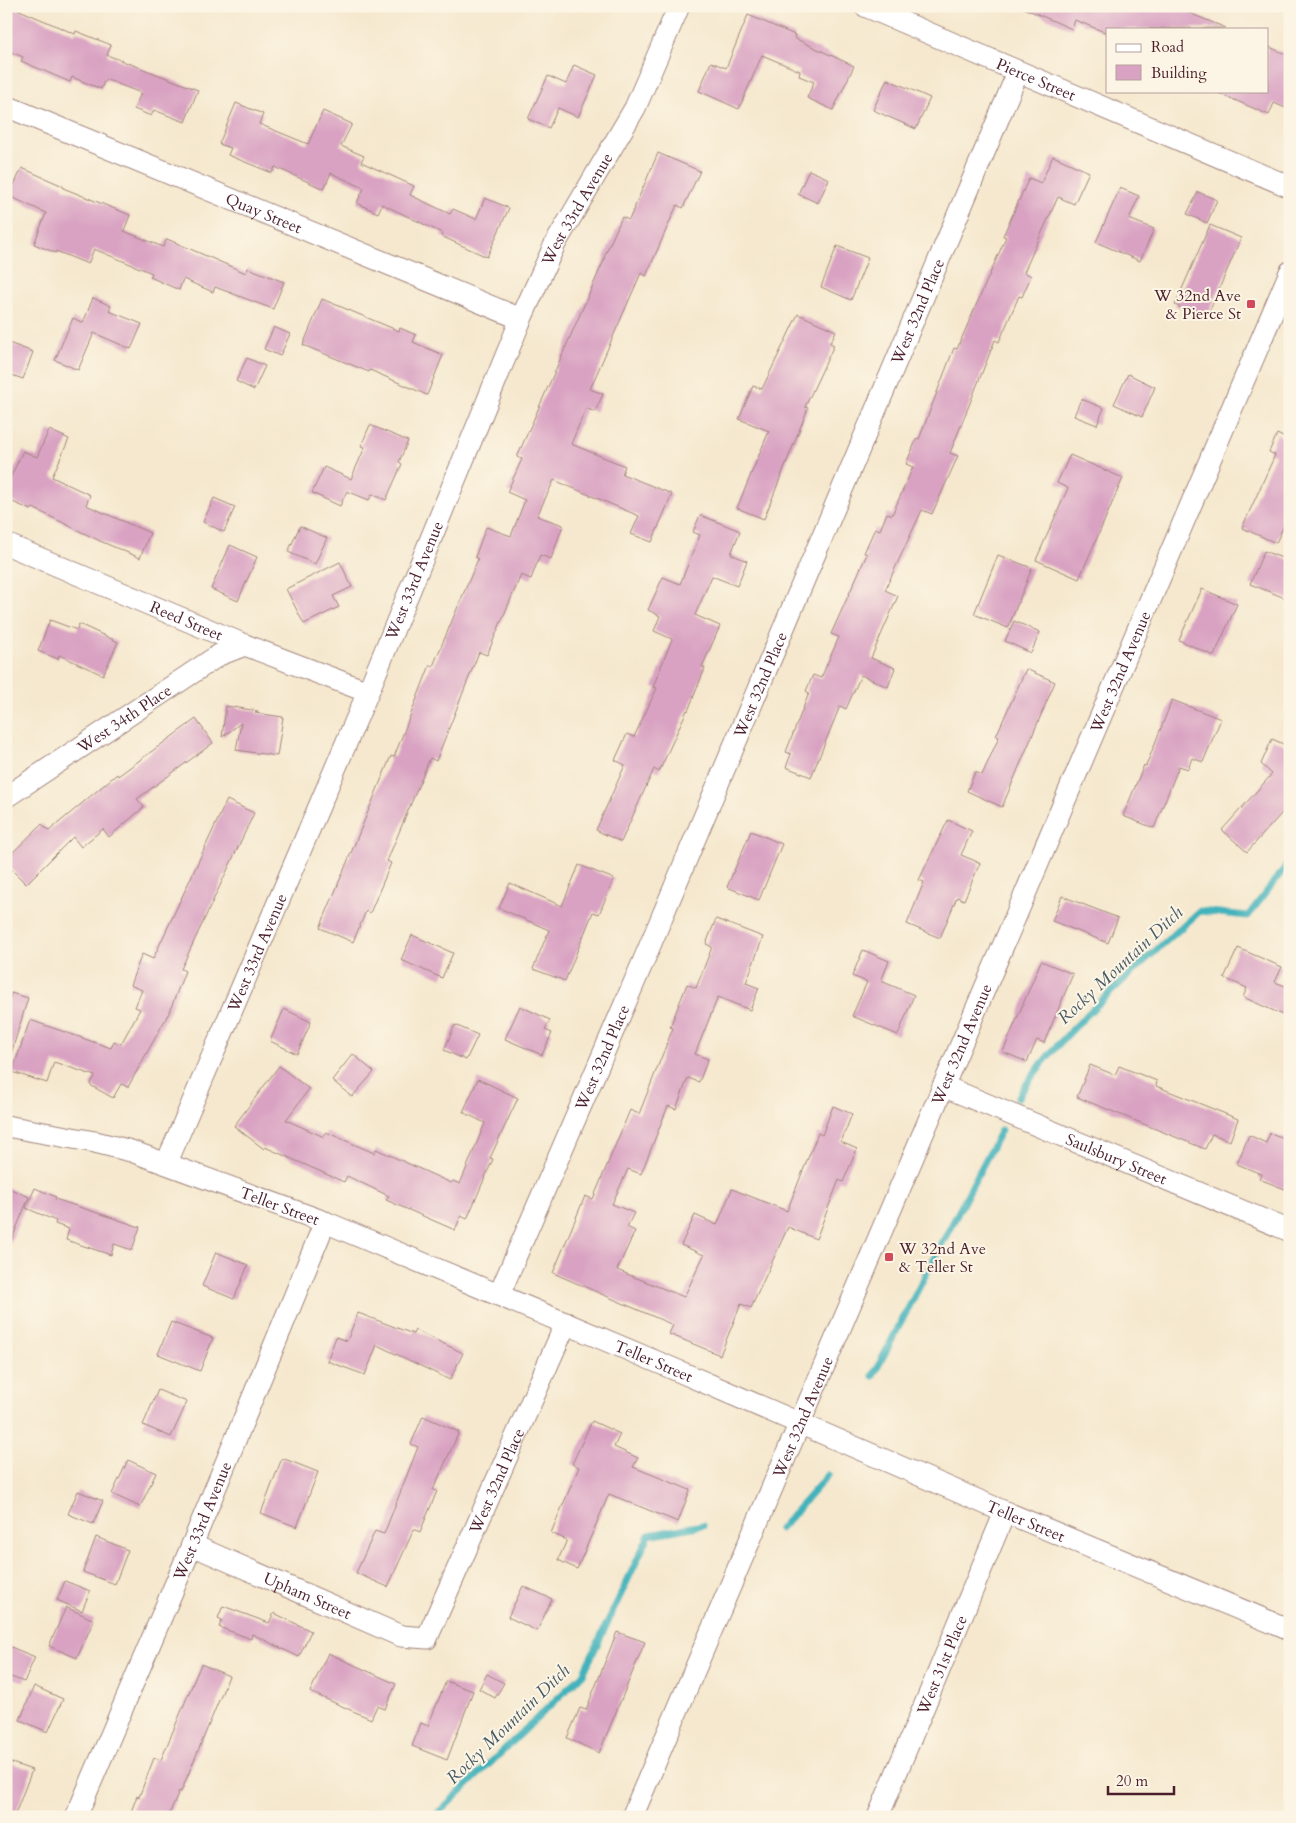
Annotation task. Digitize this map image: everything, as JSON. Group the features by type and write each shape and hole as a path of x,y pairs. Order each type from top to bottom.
{"street":[{"name":"West 33rd Avenue","path":"167,1162 368,692 521,319 555,244 635,108 679,6"},
{"name":"Pierce Street","path":"864,6 1290,188"},
{"name":"West 32nd Place","path":"498,1295 644,962 1018,72"},
{"name":"Quay Street","path":"6,106 521,319"},
{"name":"West 32nd Avenue","path":"632,1817 1290,272"},
{"name":"Reed Street","path":"6,544 246,645 368,692"},
{"name":"West 34th Place","path":"6,797 218,655 246,645"},
{"name":"Saulsbury Street","path":"943,1086 1290,1231"},
{"name":"Teller Street","path":"6,1126 107,1144 167,1162 325,1222 566,1323 1005,1512 1290,1630"},
{"name":"West 33rd Avenue","path":"76,1817 192,1544 325,1222"},
{"name":"West 32nd Place","path":"427,1638 566,1323"},
{"name":"West 31st Place","path":"878,1817 1005,1512"},
{"name":"Upham Street","path":"192,1544 401,1636 427,1638"}],"building":[{"path":"6,6 10,6 75,34 76,31 111,45 107,55 198,90 185,122 154,110 151,116 134,109 141,93 105,79 101,89 72,77 70,82 21,61 23,57 6,50"},
{"path":"1019,6 1172,6 1226,28 1106,28 1106,33 1075,20 1072,29"},
{"path":"748,15 795,35 794,38 854,66 833,110 807,98 814,82 799,76 800,71 762,55 739,109 699,91 711,62 726,68"},
{"path":"1268,46 1290,56 1290,110 1274,103 1269,115 1216,92 1268,92"},
{"path":"574,65 597,75 578,117 558,108 549,128 528,119 548,76 566,84"},
{"path":"887,79 930,98 916,129 873,110"},
{"path":"236,103 263,114 259,124 308,144 323,111 352,124 341,146 364,156 361,162 414,186 410,195 450,214 453,209 476,219 485,198 509,208 487,257 441,236 442,233 382,204 378,213 357,203 364,188 331,173 324,189 275,167 272,173 228,155 231,148 219,144"},
{"path":"658,153 700,171 683,208 677,205 646,276 641,273 590,389 603,394 595,412 586,408 571,444 625,466 622,474 672,494 652,542 631,534 639,516 554,480 537,516 563,525 551,559 540,555 531,579 521,575 487,655 479,652 436,761 430,758 387,861 391,863 370,913 366,911 353,942 320,928 391,756 394,757 430,665 433,666 478,559 475,557 486,527 511,536 525,500 507,492 522,459 517,457 622,217 629,220"},
{"path":"1053,156 1089,172 1074,204 1058,197 1024,272 1031,276 1022,297 1019,296 999,342 995,340 950,453 958,456 932,514 922,510 885,590 898,596 871,658 895,668 888,687 861,675 846,709 840,706 811,777 786,767 791,754 786,752 809,693 806,691 813,675 821,678 839,637 831,634 867,554 864,553 875,528 880,530 887,513 892,515 913,467 906,464 917,438 919,439 954,348 957,349 1006,237 1003,236 1029,178 1041,183"},
{"path":"22,168 63,186 63,188 130,215 124,231 163,247 167,239 246,273 248,268 284,282 273,309 215,287 213,292 183,279 179,290 150,277 152,273 94,249 88,264 34,244 46,213 9,196"},
{"path":"809,170 829,179 818,203 798,194"},
{"path":"1120,188 1139,196 1129,219 1154,229 1140,261 1096,242"},
{"path":"1198,192 1217,200 1207,223 1187,214"},
{"path":"1210,225 1241,238 1206,319 1175,305"},
{"path":"837,246 868,258 851,300 821,287"},
{"path":"93,298 111,306 109,311 142,324 131,349 94,333 78,370 55,360 73,318 83,323"},
{"path":"322,299 399,331 400,328 416,335 413,342 443,355 427,395 370,370 369,372 303,345"},
{"path":"798,314 836,331 830,343 834,345 805,407 808,408 764,519 737,508 769,431 739,419 753,386 762,389"},
{"path":"274,327 290,334 280,356 264,349"},
{"path":"6,342 33,352 23,379 6,373"},
{"path":"247,358 265,366 254,390 236,381"},
{"path":"1128,374 1155,387 1142,417 1114,404"},
{"path":"1081,399 1104,408 1097,425 1074,416"},
{"path":"1290,422 1290,512 1276,543 1242,528 1275,455 1269,452 1277,434 1283,437"},
{"path":"370,425 408,441 399,462 402,464 386,500 372,494 369,500 347,491 340,506 312,493 324,467 351,479 365,447 361,446"},
{"path":"49,430 69,439 52,477 90,495 86,505 150,533 140,558 100,541 33,508 31,510 6,499 6,487 23,451 37,457"},
{"path":"1070,455 1123,478 1079,579 1036,560 1068,488 1057,483"},
{"path":"214,498 235,507 224,532 203,522"},
{"path":"700,515 740,531 731,554 747,561 737,586 712,576 695,615 720,626 702,667 705,668 688,711 659,772 654,769 621,842 596,830 625,765 615,760 627,734 634,737 657,688 653,687 672,639 654,631 660,616 648,610 663,577 680,584 700,535 693,532"},
{"path":"300,526 327,538 315,564 288,552"},
{"path":"230,545 257,557 238,601 211,589"},
{"path":"1264,551 1290,561 1290,600 1250,584"},
{"path":"998,555 1032,568 1008,628 974,614"},
{"path":"340,562 352,587 333,596 339,607 304,624 286,589"},
{"path":"1202,589 1237,604 1214,656 1179,640"},
{"path":"50,620 77,630 79,624 118,642 103,675 59,655 58,659 38,651"},
{"path":"1014,621 1040,632 1031,653 1005,641"},
{"path":"1026,669 1055,682 1002,807 967,791 975,772 982,775 999,737 996,736"},
{"path":"1172,700 1221,719 1203,762 1192,758 1188,769 1179,766 1154,828 1123,816 1144,765 1146,766"},
{"path":"226,706 283,717 277,756 236,750 241,723 222,737"},
{"path":"196,719 213,743 137,799 144,807 109,837 103,829 81,847 73,837 26,884 6,864 6,859 42,824 49,831 117,774 118,776"},
{"path":"1272,739 1290,747 1290,804 1247,852 1222,830 1272,774 1261,764"},
{"path":"227,800 254,813 181,969 185,971 169,1013 128,1087 121,1084 113,1098 90,1085 95,1076 54,1062 47,1083 12,1072 30,1020 111,1048 114,1041 121,1044 140,1009 135,1007 142,990 130,985 142,954 153,959"},
{"path":"948,820 972,831 961,855 980,863 964,900 957,897 940,938 907,924 924,882 919,880"},
{"path":"751,831 782,844 759,900 727,887"},
{"path":"579,865 614,879 599,914 593,912 565,981 533,969 549,930 499,908 510,883 562,906"},
{"path":"1062,896 1118,918 1108,943 1052,921"},
{"path":"716,919 763,937 746,983 759,988 750,1010 718,997 695,1054 708,1059 699,1082 688,1078 676,1109 668,1106 641,1174 628,1169 612,1204 634,1213 627,1227 635,1231 617,1270 684,1297 704,1255 681,1245 695,1215 717,1225 732,1189 787,1211 818,1133 822,1135 833,1106 852,1114 841,1142 857,1149 843,1182 839,1180 816,1239 788,1227 751,1308 741,1304 720,1355 669,1334 673,1325 553,1273 585,1196 593,1199 630,1110 639,1114 673,1028 670,1027 687,984 696,988 712,947 706,944"},
{"path":"412,935 453,953 442,978 401,960"},
{"path":"1238,948 1282,967 1275,982 1290,988 1290,1000 1283,1015 1243,997 1247,988 1224,978"},
{"path":"863,950 889,961 881,981 914,995 898,1035 852,1016 867,982 852,976"},
{"path":"1041,961 1073,974 1044,1043 1037,1040 1027,1062 1003,1052"},
{"path":"11,993 28,998 11,1054 6,1053 6,1009"},
{"path":"520,1006 550,1020 545,1030 552,1033 542,1055 505,1039"},
{"path":"284,1009 311,1022 297,1054 270,1041"},
{"path":"455,1025 478,1035 466,1060 444,1050"},
{"path":"353,1054 374,1072 352,1097 332,1080"},
{"path":"1090,1065 1115,1075 1119,1066 1157,1081 1156,1086 1238,1119 1230,1141 1212,1134 1205,1149 1077,1097"},
{"path":"279,1066 309,1089 286,1120 324,1137 326,1132 374,1153 376,1149 451,1183 453,1181 460,1184 485,1123 463,1112 478,1079 518,1098 490,1158 493,1159 467,1219 461,1216 455,1230 386,1200 389,1196 347,1176 344,1182 265,1147 264,1149 234,1126"},
{"path":"1270,1133 1290,1140 1290,1191 1259,1179 1261,1174 1237,1164 1249,1135 1266,1143"},
{"path":"6,1187 29,1197 7,1251 6,1251"},
{"path":"35,1188 56,1197 55,1199 140,1227 132,1250 114,1244 111,1255 66,1240 69,1229 55,1224 56,1221 26,1208"},
{"path":"216,1252 248,1265 234,1299 202,1286"},
{"path":"358,1313 413,1334 415,1330 463,1353 450,1380 377,1345 365,1375 327,1361 336,1337 347,1341"},
{"path":"171,1322 213,1338 200,1371 158,1354"},
{"path":"158,1390 187,1402 171,1437 143,1425"},
{"path":"423,1416 459,1432 433,1490 437,1491 420,1532 414,1529 388,1587 356,1573 375,1531 384,1534 418,1447 411,1444"},
{"path":"592,1421 620,1434 614,1447 638,1458 633,1467 690,1490 678,1522 609,1494 577,1569 558,1560 567,1540 551,1533 579,1467 572,1464"},
{"path":"282,1458 318,1472 297,1527 261,1513"},
{"path":"128,1460 156,1473 140,1507 112,1494"},
{"path":"78,1491 103,1501 93,1524 68,1514"},
{"path":"96,1537 128,1550 115,1584 83,1572"},
{"path":"65,1581 90,1591 82,1611 57,1600"},
{"path":"523,1586 552,1599 537,1631 508,1617"},
{"path":"223,1606 269,1623 274,1613 311,1631 299,1657 252,1634 251,1639 219,1627 222,1620 218,1618"},
{"path":"66,1607 94,1620 77,1658 49,1646"},
{"path":"617,1632 645,1642 599,1753 567,1738 580,1708 586,1710"},
{"path":"6,1645 35,1657 24,1682 6,1675"},
{"path":"328,1653 396,1684 385,1709 377,1706 371,1719 310,1692"},
{"path":"201,1664 229,1676 181,1792 179,1791 168,1817 129,1817 154,1758 161,1760"},
{"path":"487,1674 504,1683 495,1698 479,1689"},
{"path":"446,1681 473,1691 447,1760 412,1746 421,1723 428,1726"},
{"path":"34,1686 63,1699 48,1732 20,1720"},
{"path":"6,1761 32,1770 14,1817 6,1817"}],"waterway":[{"name":"Rocky Mountain Ditch","path":"1018,1098 1038,1068 1070,1032 1123,980 1200,911 1248,916 1290,861"},
{"name":"Rocky Mountain Ditch","path":"873,1376 1001,1130"},
{"name":"Rocky Mountain Ditch","path":"780,1529 828,1475"},
{"name":"Rocky Mountain Ditch","path":"434,1817 583,1674 649,1535 703,1525"}],"place":[{"name":"W 32nd Ave & Pierce St","path":"1251,304"},
{"name":"W 32nd Ave & Teller St","path":"889,1257"}]}
